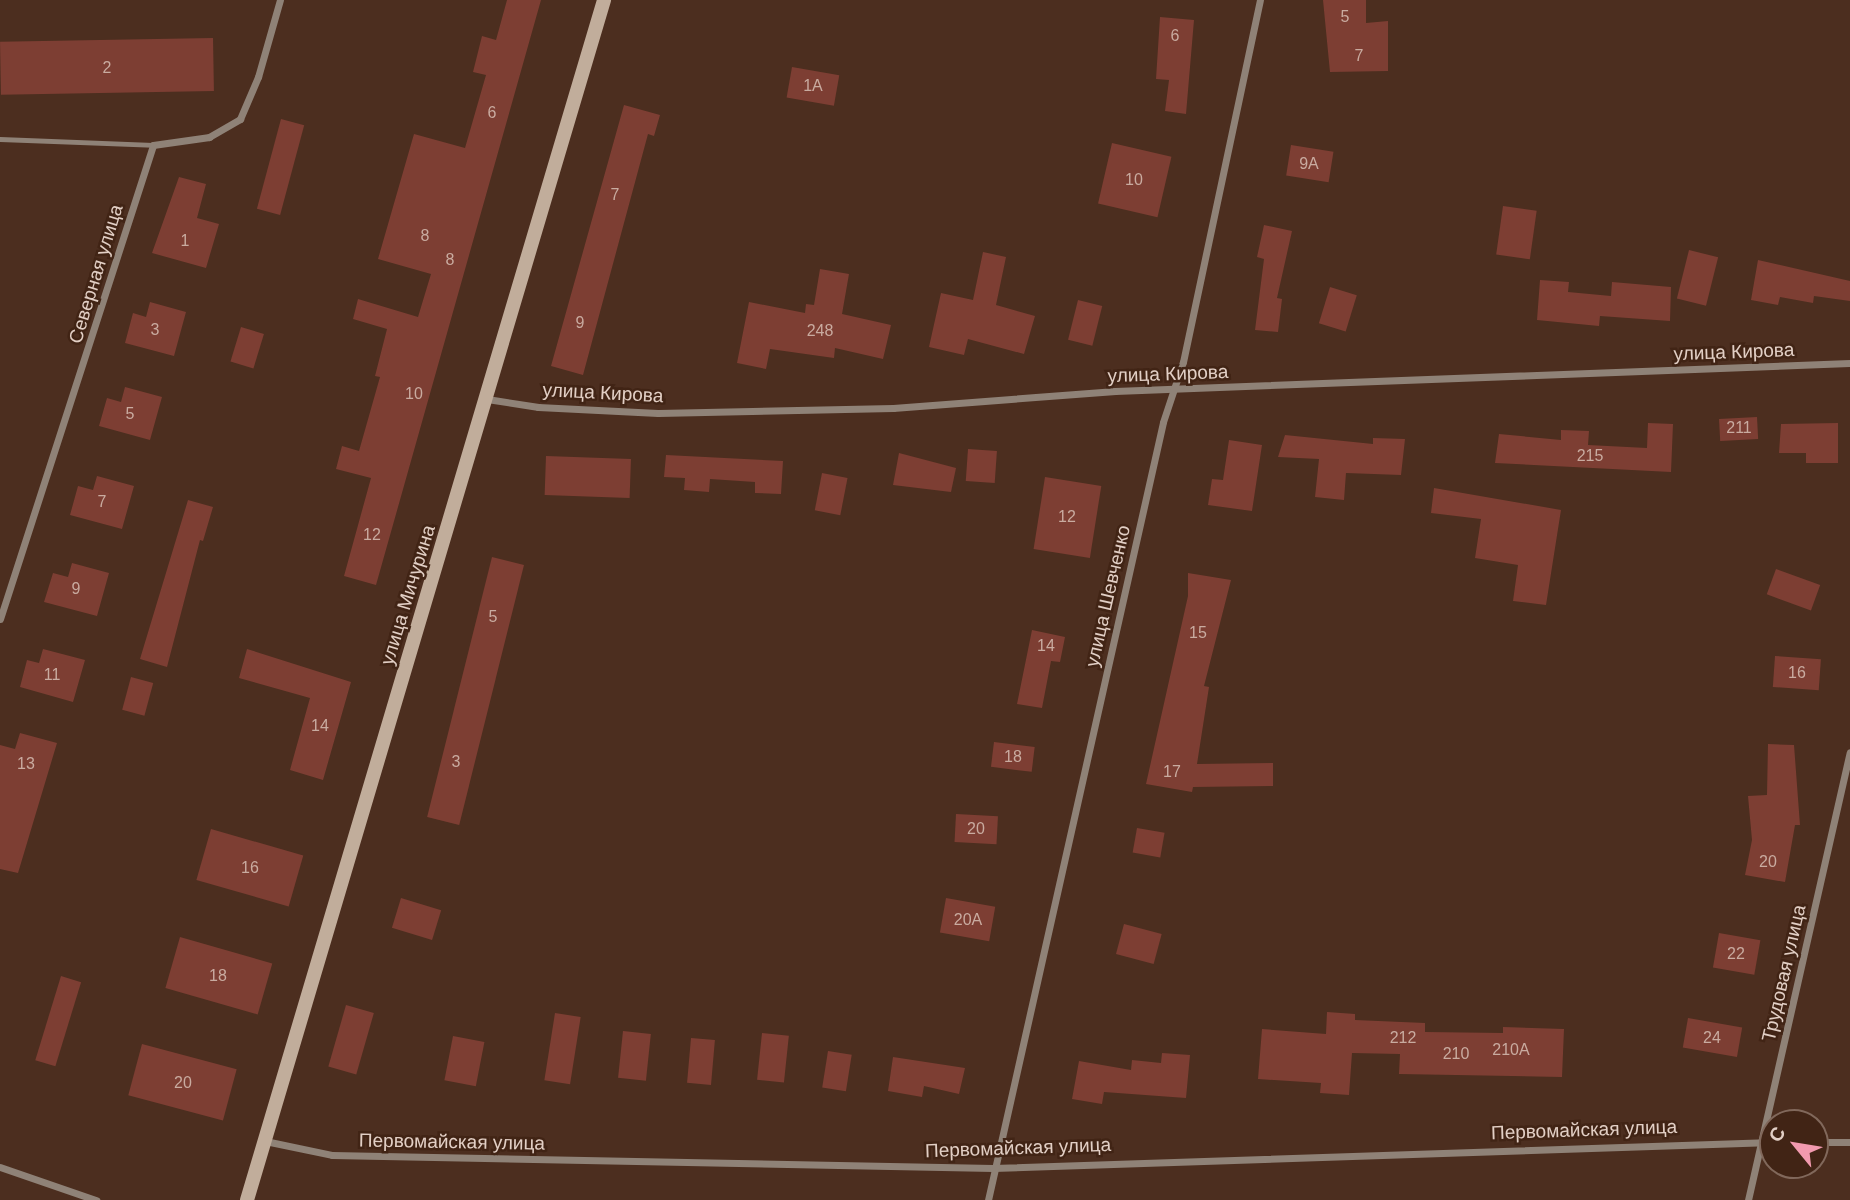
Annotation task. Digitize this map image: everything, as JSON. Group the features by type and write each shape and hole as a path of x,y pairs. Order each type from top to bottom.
{"street":[{"path":"153,145 209,137 240,119 258,77 280,0"},
{"name":"улица Мичурина","path":"247,1200 604,0"},
{"name":"улица Шевченко","path":"988,1200 993,1168 1174,391 1260,0"},
{"name":"Северная улица","path":"0,619 153,145"},
{"name":"улица Кирова","path":"487,399 538,407 659,413 893,408 1115,391 1174,391 1850,363"},
{"name":"Трудовая улица","path":"1769,1109 1850,752"},
{"name":"Первомайская улица","path":"265,1141 332,1155 993,1168 1759,1142"},
{"path":"1829,1142 1850,1142"},
{"name":"Трудовая улица","path":"1748,1200 1759,1154"},
{"path":"0,1167 96,1200"}],"lane":[{"path":"0,139 153,145"}],"building":[{"path":"507,0 541,0 376,585 344,576 371,478 336,469 342,446 359,451 380,377 375,376 387,329 353,319 358,299 418,317 431,274 378,259 414,134 465,148 486,75 473,72 482,36 496,40"},
{"path":"1323,0 1366,0 1366,23 1388,21 1388,71 1330,72"},
{"path":"1160,17 1194,20 1186,114 1165,111 1169,80 1156,79"},
{"path":"213,38 214,91 1,95 0,42"},
{"path":"792,67 839,75 834,106 787,98"},
{"path":"624,105 660,115 654,136 648,134 583,375 551,366"},
{"path":"281,119 304,125 280,215 257,209"},
{"path":"1112,143 1171,157 1157,217 1098,203"},
{"path":"1291,145 1333,152 1329,182 1286,176"},
{"path":"179,177 206,184 197,218 219,224 206,268 152,253"},
{"path":"1503,206 1537,211 1530,259 1496,255"},
{"path":"1264,225 1292,231 1277,298 1282,299 1278,332 1255,330 1264,259 1257,257"},
{"path":"1689,250 1718,257 1706,306 1677,299"},
{"path":"983,252 1006,257 996,305 1035,316 1024,354 968,339 964,355 929,347 941,293 973,300"},
{"path":"1758,260 1850,281 1850,301 1814,296 1813,303 1780,297 1778,305 1751,300"},
{"path":"820,269 849,274 842,314 891,325 883,359 835,348 834,358 770,349 766,369 737,363 749,302 805,313 806,304 814,305"},
{"path":"1540,280 1569,282 1568,292 1611,296 1612,282 1671,287 1670,321 1600,316 1599,326 1537,320"},
{"path":"1330,287 1357,295 1346,332 1319,323"},
{"path":"1078,300 1102,306 1092,346 1068,340"},
{"path":"150,302 186,312 174,356 125,343 133,313 146,317"},
{"path":"241,327 264,334 253,368 230,361"},
{"path":"125,387 162,397 150,440 99,426 107,398 121,402"},
{"path":"1757,417 1758,439 1720,441 1719,419"},
{"path":"1648,423 1673,424 1671,472 1495,463 1499,434 1561,440 1561,430 1589,431 1588,445 1647,448"},
{"path":"1838,423 1838,463 1806,463 1806,453 1779,453 1781,424"},
{"path":"1285,435 1373,444 1373,438 1405,439 1401,475 1346,473 1344,500 1315,497 1319,459 1278,457"},
{"path":"1229,440 1262,445 1252,511 1208,505 1212,479 1223,480"},
{"path":"968,449 997,451 995,483 966,481"},
{"path":"899,453 956,468 951,492 893,485"},
{"path":"666,455 783,461 781,494 755,493 755,482 710,479 709,492 684,490 685,478 664,477"},
{"path":"546,456 631,459 630,498 545,495"},
{"path":"822,473 848,478 840,515 815,510"},
{"path":"97,476 134,486 122,529 70,515 78,486 93,490"},
{"path":"1045,477 1101,486 1090,558 1034,549"},
{"path":"1434,488 1561,510 1546,605 1513,601 1518,565 1475,558 1481,519 1431,513"},
{"path":"188,500 213,507 203,541 200,540 167,667 140,659"},
{"path":"492,557 524,565 459,825 427,817"},
{"path":"72,563 109,573 97,616 44,602 53,573 68,577"},
{"path":"1776,569 1820,585 1811,610 1767,594"},
{"path":"1188,573 1231,580 1204,686 1209,687 1197,764 1273,763 1273,786 1193,787 1192,792 1146,784 1188,596"},
{"path":"1032,630 1065,637 1060,662 1051,661 1042,708 1017,704"},
{"path":"43,649 85,660 73,702 20,687 27,660 39,663"},
{"path":"247,649 351,682 323,780 290,770 310,698 239,678"},
{"path":"1775,656 1821,659 1819,690 1773,687"},
{"path":"131,677 153,683 144,716 122,710"},
{"path":"20,733 57,743 18,873 0,869 0,745 15,749"},
{"path":"994,742 1035,747 1032,772 991,767"},
{"path":"1768,744 1794,745 1800,825 1795,825 1785,882 1745,875 1752,840 1748,796 1767,795"},
{"path":"956,814 998,816 996,844 955,842"},
{"path":"1137,828 1165,833 1160,857 1133,853"},
{"path":"211,829 303,855 289,906 196,880"},
{"path":"401,898 441,910 432,940 392,928"},
{"path":"946,898 995,907 989,941 940,932"},
{"path":"1124,924 1162,934 1154,964 1116,954"},
{"path":"1719,933 1760,940 1754,975 1713,967"},
{"path":"180,937 272,963 258,1014 165,988"},
{"path":"61,976 81,982 55,1066 35,1060"},
{"path":"346,1005 374,1013 356,1075 328,1067"},
{"path":"1327,1012 1355,1014 1355,1020 1425,1023 1425,1032 1503,1033 1503,1027 1564,1029 1562,1077 1399,1074 1400,1054 1352,1053 1349,1095 1320,1093 1321,1083 1258,1079 1262,1029 1326,1034"},
{"path":"555,1013 581,1017 570,1084 544,1080"},
{"path":"1688,1018 1742,1028 1737,1057 1683,1048"},
{"path":"623,1031 651,1034 646,1081 618,1078"},
{"path":"762,1033 789,1036 784,1083 757,1080"},
{"path":"453,1036 484,1042 476,1086 444,1080"},
{"path":"691,1038 715,1040 711,1085 687,1083"},
{"path":"142,1044 237,1069 223,1121 128,1095"},
{"path":"828,1051 852,1055 846,1091 822,1088"},
{"path":"1162,1053 1190,1055 1186,1098 1104,1092 1102,1104 1072,1099 1079,1061 1131,1070 1132,1060 1161,1063"},
{"path":"893,1057 965,1068 959,1094 924,1086 922,1097 888,1091"}]}
